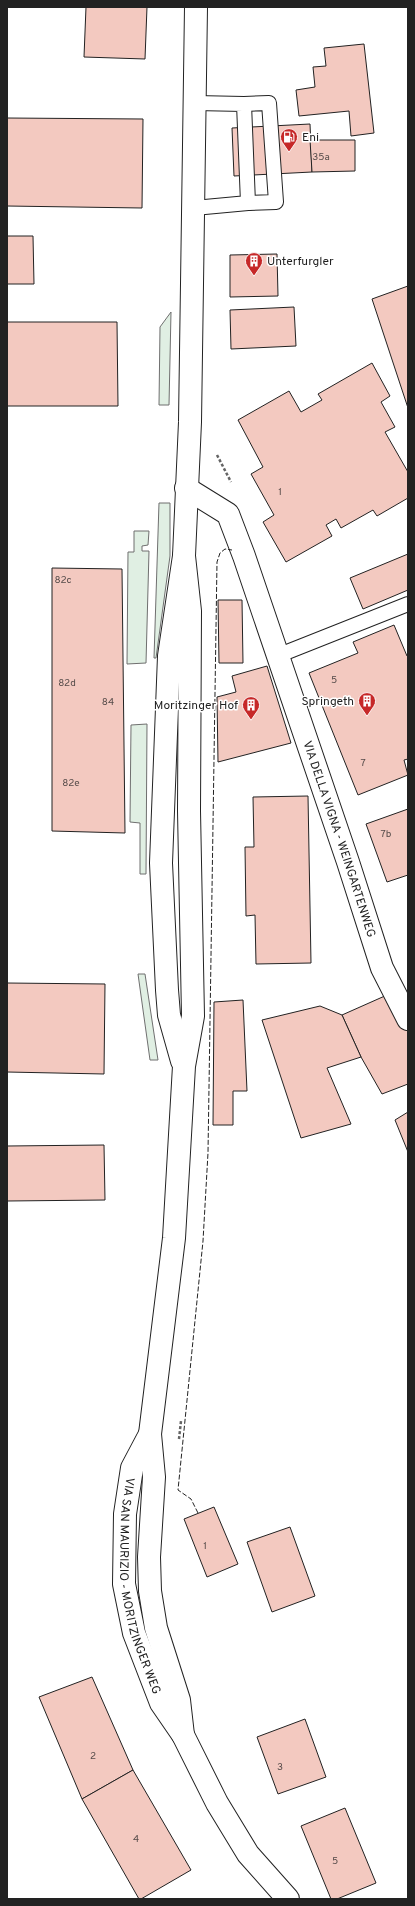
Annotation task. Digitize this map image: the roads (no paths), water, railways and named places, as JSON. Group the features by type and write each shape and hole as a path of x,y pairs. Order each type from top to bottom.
{"main road":[{"path":"184,1066 169,1015 161,863 169,656 184,556 190,422 196,7"},
{"name":"VIA DELLA VIGNA - WEINGARTENWEG","path":"186,488 228,514 244,556 348,862 382,968 408,1019"},
{"path":"184,556 190,611 189,812 193,1016 184,1066"},
{"name":"VIA SAN MAURIZIO - MORITZINGER WEG","path":"184,1066 174,1238 150,1434 132,1468 125,1514 124,1584 134,1633 161,1703 184,1735 217,1803 248,1854 288,1899"}],"lane":[{"path":"194,208 276,202 269,103 195,103"},
{"path":"244,104 248,203"},
{"path":"277,656 408,604"}],"place":[{"name":"Eni","path":"289,152"},
{"name":"Unterfurgler","path":"254,276"},
{"name":"Springeth","path":"367,716"},
{"name":"Moritzinger Hof","path":"251,720"}]}
